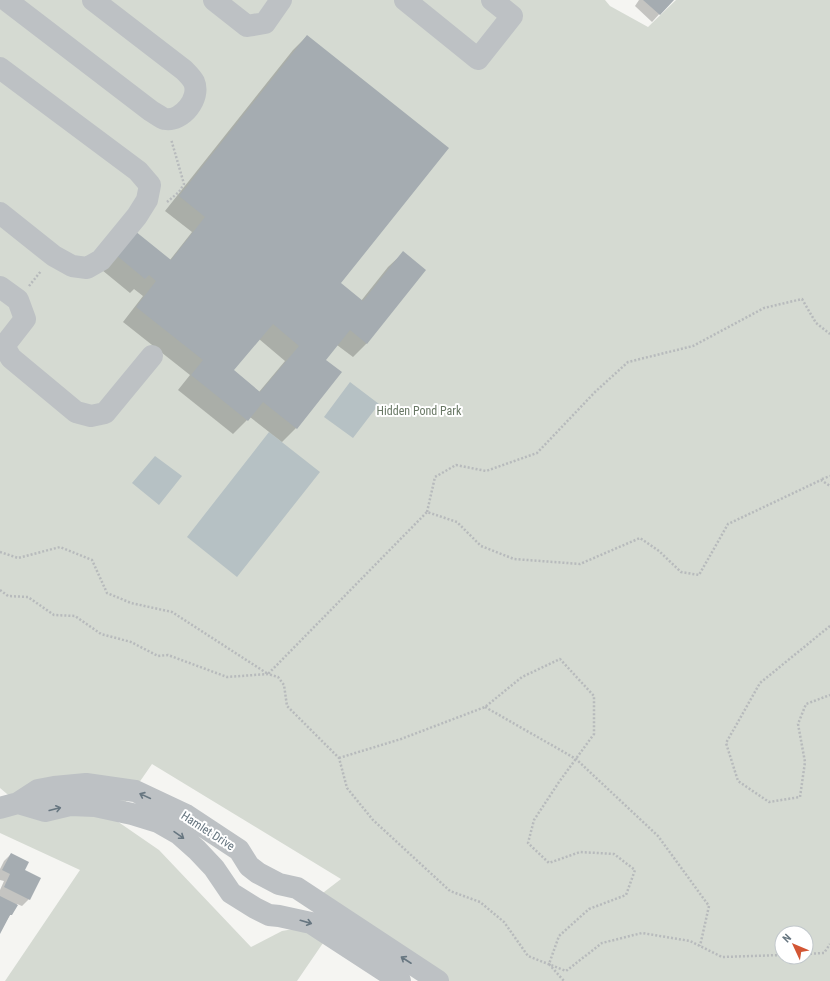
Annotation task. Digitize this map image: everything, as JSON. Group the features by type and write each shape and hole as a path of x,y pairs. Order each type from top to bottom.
{"street":[{"path":"6,0 151,111 165,119 179,117 188,108 196,96 194,83 184,70 93,0"},
{"path":"214,0 247,26 265,23 281,0"},
{"path":"405,0 478,59 512,16 492,0"},
{"path":"0,68 138,171 150,184 147,200 137,216 101,260 87,268 72,266 54,256 0,213"},
{"path":"0,287 18,300 25,319 2,346 11,358 76,412 91,416 105,413 152,356"},
{"name":"Hamlet Drive","path":"9,806 38,790 54,787 86,784 135,791 186,815 239,850 249,866 258,872 278,884 297,888 438,981"},
{"name":"Hamlet Drive","path":"9,806 46,811 70,805 95,806 132,814 158,822 179,834 198,850 214,868 231,893 269,915 311,923 400,981"},
{"path":"217,873 239,850"},
{"path":"279,916 297,888"}],"path":[{"path":"163,205 179,192 184,184 165,119"},
{"path":"18,300 42,270"},
{"path":"0,590 8,596 28,597 54,615 75,616 101,634 131,642 158,656 168,655 227,677 268,674 427,512 435,477 456,465 486,471 537,453 595,392 628,362 693,346 764,308 802,299 816,323 830,334"},
{"path":"427,512 457,522 481,546 514,559 580,564 640,538 659,551 681,572 699,574 728,524 830,476"},
{"path":"821,480 830,486"},
{"path":"0,552 18,558 60,547 92,560 107,592 131,603 172,612 268,674 278,677 284,685 287,706 339,758 347,788 373,820 450,891 480,902 504,922 528,956 566,971 602,943 642,933 690,941 722,957 774,955"},
{"path":"830,626 760,683 726,743 738,781 769,802 800,797 805,762 798,724 806,704 830,695"},
{"path":"339,758 401,739 485,707 522,677 560,659 594,696 594,734 534,820 528,842 549,863 580,852 614,854 635,870 626,895 588,909 559,936 549,964"},
{"path":"485,707 576,759 658,836 709,906 700,946"},
{"path":"814,954 824,954 830,944"},
{"path":"549,964 564,981"}],"green space":[{"name":"Hidden Pond Park","path":"0,0 605,0 610,6 648,27 676,0 830,0 830,981 438,981 315,899 341,879 152,764 114,819 159,850 251,947 282,931 322,924 323,943 297,981 5,981 80,870 0,833 0,806 13,799 0,788"}],"shaded area":[{"path":"350,382 379,404 353,438 324,417"},
{"path":"269,432 320,472 237,577 187,537"},
{"path":"155,456 182,476 159,505 132,483"}],"building":[{"path":"643,0 674,0 660,15"},
{"path":"307,35 449,148 341,283 363,301 403,251 426,270 367,344 350,330 326,360 342,372 297,429 263,402 248,421 191,375 203,360 136,307 156,281 149,275 145,279 116,255 135,231 171,260 205,217 179,196","holes":["273,324 299,346 260,392 234,370"]},
{"path":"11,853 29,862 25,870 41,878 30,900 4,887 10,874 2,870"},
{"path":"0,896 18,905 12,915 10,915 0,934"}]}
